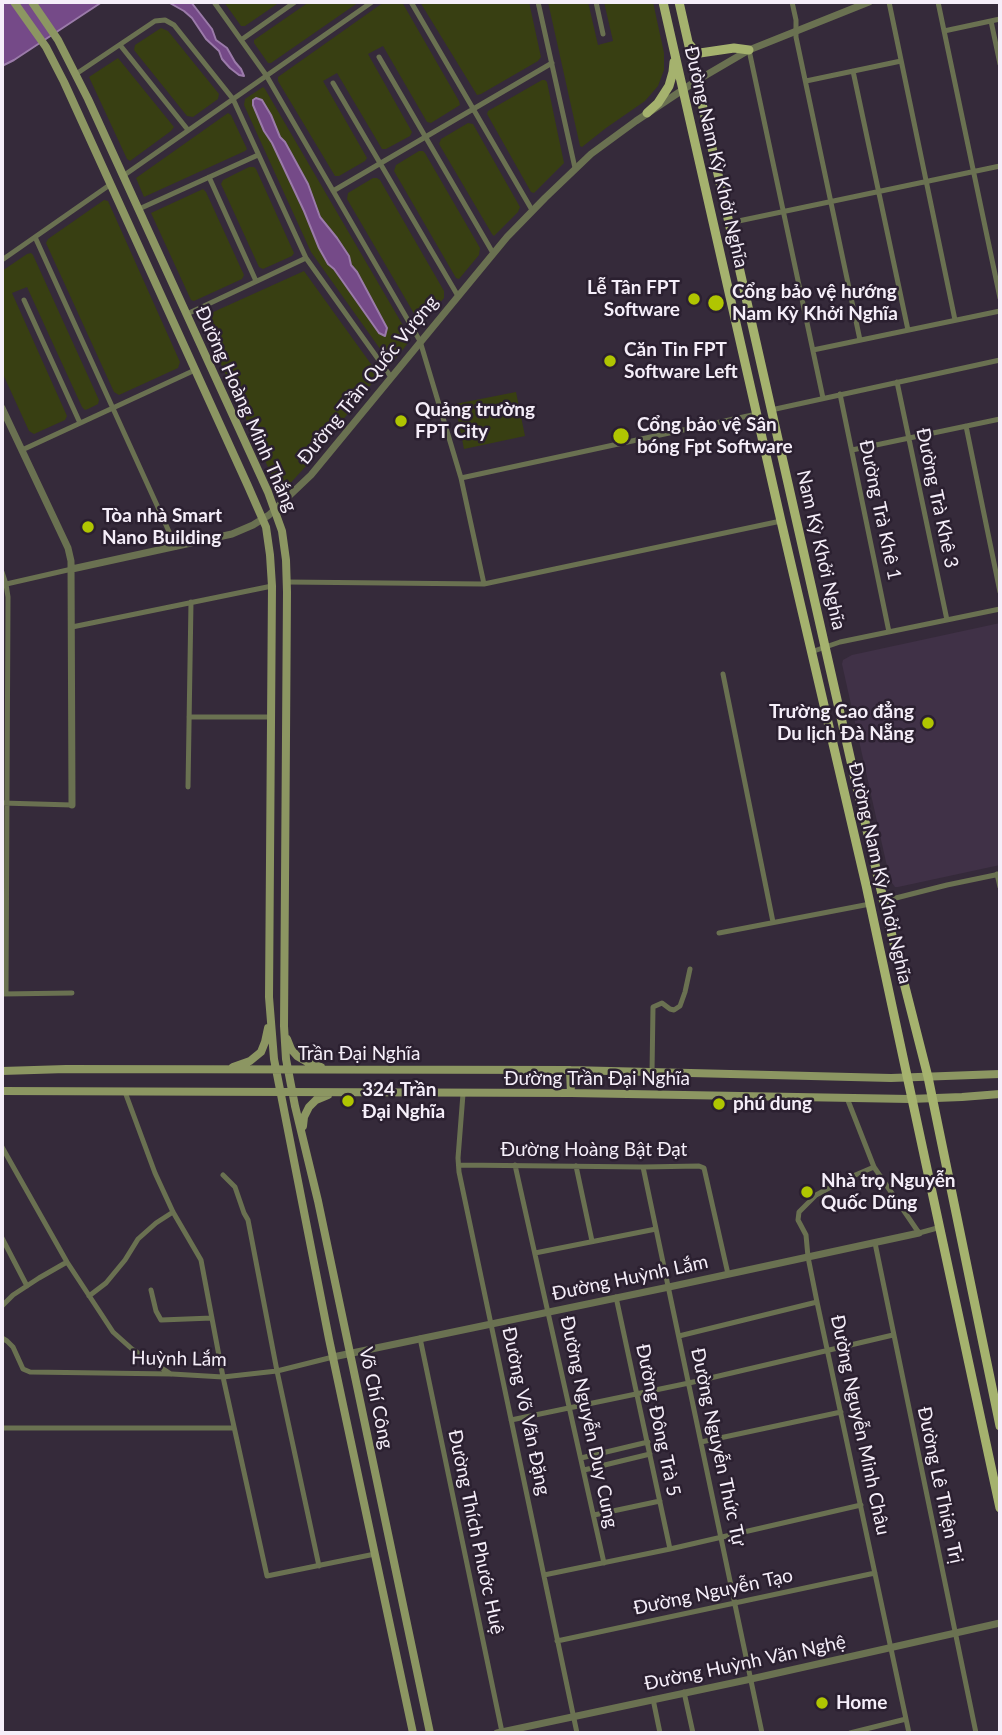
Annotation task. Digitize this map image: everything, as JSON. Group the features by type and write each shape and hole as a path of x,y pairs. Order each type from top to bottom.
{"main road":[{"name":"Đường Hoàng Minh Thắng","path":"15,2 46,47 68,90 263,520 269,545 272,586 269,997 275,1070"},
{"name":"Đường Hoàng Minh Thắng","path":"32,2 58,40 76,74 275,510 283,537 287,582 284,1026 287,1070"},
{"name":"Đường Nam Kỳ Khởi Nghĩa","path":"663,2 870,904 1000,1508"},
{"name":"Nam Kỳ Khởi Nghĩa","path":"679,2 884,901"},
{"path":"688,44 700,53 732,48 749,50"},
{"path":"647,113 669,86 674,49"},
{"path":"111,184 123,176"},
{"path":"195,370 209,364"},
{"path":"271,717 286,717"},
{"name":"Đường Nam Kỳ Khởi Nghĩa","path":"884,901 928,1077 1000,1426"},
{"path":"870,904 884,901"},
{"path":"217,1070 244,1063 261,1052 267,1035 269,997"},
{"path":"284,1026 288,1042 298,1056 330,1070"},
{"name":"Võ Chí Công","path":"275,1070 329,1358 413,1733"},
{"name":"Võ Chí Công","path":"287,1070 318,1200 430,1733"},
{"path":"570,1070 570,1093"},
{"name":"Trần Đại Nghĩa","path":"2,1071 570,1070 716,1074"},
{"name":"Đường Trần Đại Nghĩa","path":"716,1074 928,1077 1000,1074"},
{"path":"2,1091 125,1091"},
{"name":"Đường Trần Đại Nghĩa","path":"125,1091 570,1093 913,1099 1000,1094"},
{"path":"303,1136 303,1123 309,1107 320,1098 335,1093"}],"street":[{"path":"214,2 266,75 421,341 461,478 484,584"},
{"path":"241,40 295,2"},
{"path":"123,176 372,2"},
{"path":"411,2 532,210"},
{"path":"538,2 575,168"},
{"path":"596,2 603,34"},
{"path":"792,2 860,340"},
{"name":"Đường Trần Quốc Vượng","path":"4,584 232,534 263,520 311,475 493,253 575,168 647,113 696,80 749,50 869,2"},
{"path":"889,2 955,320"},
{"path":"938,2 1000,298"},
{"path":"944,31 1000,19"},
{"path":"76,74 155,21 167,21 175,27 233,99 306,258 391,377"},
{"path":"991,21 1000,64"},
{"path":"120,45 188,130"},
{"path":"749,50 823,398"},
{"path":"380,57 493,253"},
{"path":"806,81 901,61"},
{"path":"333,191 552,63"},
{"path":"853,71 908,330"},
{"path":"333,83 458,296"},
{"path":"139,209 258,155"},
{"path":"729,223 1000,166"},
{"path":"209,177 256,281"},
{"path":"2,260 111,184"},
{"path":"35,237 176,547"},
{"path":"187,314 306,258"},
{"path":"24,300 80,423"},
{"path":"813,350 1000,311"},
{"path":"771,410 1000,360"},
{"path":"22,450 195,370"},
{"name":"Đường Trà Khê 3","path":"897,382 947,620"},
{"name":"Đường Trà Khê 1","path":"840,394 889,632"},
{"path":"2,408 68,548 72,569 72,805 5,802"},
{"path":"461,478 757,414"},
{"path":"852,450 1000,419"},
{"path":"966,426 1000,592"},
{"path":"287,582 484,584 781,521"},
{"path":"2,572 8,597 4,994 72,993"},
{"path":"72,627 272,586"},
{"path":"188,787 191,602"},
{"path":"811,652 840,642 1000,609"},
{"path":"723,674 773,922"},
{"path":"189,717 271,717"},
{"path":"884,901 999,874 1000,887"},
{"path":"719,933 870,904"},
{"path":"652,1072 653,1007 662,1003 674,1010 680,1006 690,969"},
{"path":"125,1091 145,1150 173,1212 201,1260 223,1377 267,1576 375,1554"},
{"name":"Đường Võ Văn Đặng","path":"463,1094 459,1165 577,1733"},
{"path":"848,1098 874,1167 919,1233"},
{"path":"2,1147 67,1262 113,1332 132,1349 172,1374"},
{"name":"Đường Hoàng Bật Đạt","path":"459,1165 704,1168 728,1274"},
{"name":"Đường Nguyễn Duy Cung","path":"515,1165 604,1563"},
{"path":"576,1166 592,1241"},
{"name":"Đường Nguyễn Thức Tự","path":"643,1167 762,1733"},
{"name":"Đường Nguyễn Minh Châu","path":"874,1167 816,1195 799,1212 798,1220 806,1235 817,1302 909,1733"},
{"path":"223,1175 235,1186 248,1220 318,1566"},
{"path":"89,1296 106,1283 138,1239 173,1212"},
{"name":"Đường Huỳnh Lắm","path":"329,1358 941,1227"},
{"path":"535,1253 656,1228"},
{"path":"2,1238 27,1286"},
{"name":"Đường Lê Thiện Trị","path":"875,1243 976,1733"},
{"path":"2,1306 27,1286 67,1262"},
{"path":"151,1290 161,1320 212,1318"},
{"name":"Đường Đông Trà 5","path":"616,1297 670,1549"},
{"path":"679,1336 817,1302"},
{"path":"511,1420 689,1383 893,1335"},
{"name":"Huỳnh Lắm","path":"2,1338 13,1347 23,1369 30,1372 223,1377 277,1371 329,1358"},
{"name":"Đường Thích Phước Huệ","path":"420,1338 499,1733"},
{"path":"701,1442 841,1412"},
{"path":"2,1428 234,1429"},
{"path":"581,1458 648,1442"},
{"path":"584,1470 650,1454"},
{"path":"594,1515 660,1501"},
{"path":"544,1574 670,1549 861,1505"},
{"name":"Đường Nguyễn Tạo","path":"557,1641 875,1573"},
{"name":"Đường Huỳnh Văn Nghệ","path":"499,1733 1000,1623"},
{"path":"684,1692 693,1733"},
{"path":"653,1699 660,1733"},
{"path":"850,1733 906,1719"}],"shaded area":[{"path":"2,2 102,2 2,66"},
{"path":"168,2 191,2 212,29 216,40 227,48 244,76 230,68 192,18"},
{"path":"256,98 262,100 271,115 280,137 308,184 320,217 349,256 351,265 387,328 385,336 379,333 319,248 253,105"},
{"name":"Trường Cao đẳng Du lịch Đà Nẵng","path":"1000,623 1000,865 895,887 890,880 843,660 852,655"}],"green space":[{"path":"224,2 280,2 241,26"},
{"path":"309,2 359,2 268,63 254,40"},
{"path":"384,2 402,2 460,105 431,123 427,122 383,46 368,54 412,132 410,136 382,149 337,73 323,81 367,158 335,176 278,77"},
{"path":"420,2 529,2 541,57 477,95"},
{"path":"548,2 588,2 598,45 613,41 604,2 653,2 664,53 664,70 658,86 645,101 582,147 580,146"},
{"path":"161,28 168,31 219,94 218,99 193,117 187,116 134,50 135,45"},
{"path":"118,58 174,127 130,161 89,77"},
{"path":"542,80 547,82 564,163 534,193 487,114"},
{"path":"263,87 408,334 408,343 393,362 388,360 311,252 244,105 245,99"},
{"path":"228,113 247,149 245,151 144,197 136,178"},
{"path":"468,123 473,124 520,207 494,236 439,144 441,139"},
{"path":"419,151 425,153 480,248 479,255 459,279 394,171 396,165"},
{"path":"249,167 256,169 294,253 263,269 259,267 221,184 223,180"},
{"path":"373,178 380,180 444,291 444,298 422,324 347,199 348,193"},
{"path":"203,189 244,275 242,279 194,301 191,300 151,213"},
{"path":"104,200 108,201 180,362 178,368 119,395 114,392 46,243"},
{"path":"31,253 99,400 98,404 88,409 82,407 27,287 12,293 67,416 65,420 34,434 29,431 2,372 2,271"},
{"path":"304,271 376,371 377,377 307,465 285,489 280,490 200,318"},
{"path":"516,392 525,436 464,449 455,404"}],"place":[{"name":"Lễ Tân FPT Software","path":"694,299"},
{"name":"Cổng bảo vệ hướng Nam Kỳ Khởi Nghĩa","path":"716,303"},
{"name":"Căn Tin FPT Software Left","path":"610,361"},
{"name":"Quảng trường FPT City","path":"401,421"},
{"name":"Cổng bảo vệ Sân bóng Fpt Software","path":"621,436"},
{"name":"Tòa nhà Smart Nano Building","path":"88,527"},
{"name":"Trường Cao đẳng Du lịch Đà Nẵng","path":"928,723"},
{"name":"324 Trần Đại Nghĩa","path":"348,1101"},
{"name":"phú dung","path":"719,1104"},
{"name":"Nhà trọ Nguyễn Quốc Dũng","path":"807,1192"},
{"name":"Home","path":"822,1703"}]}
